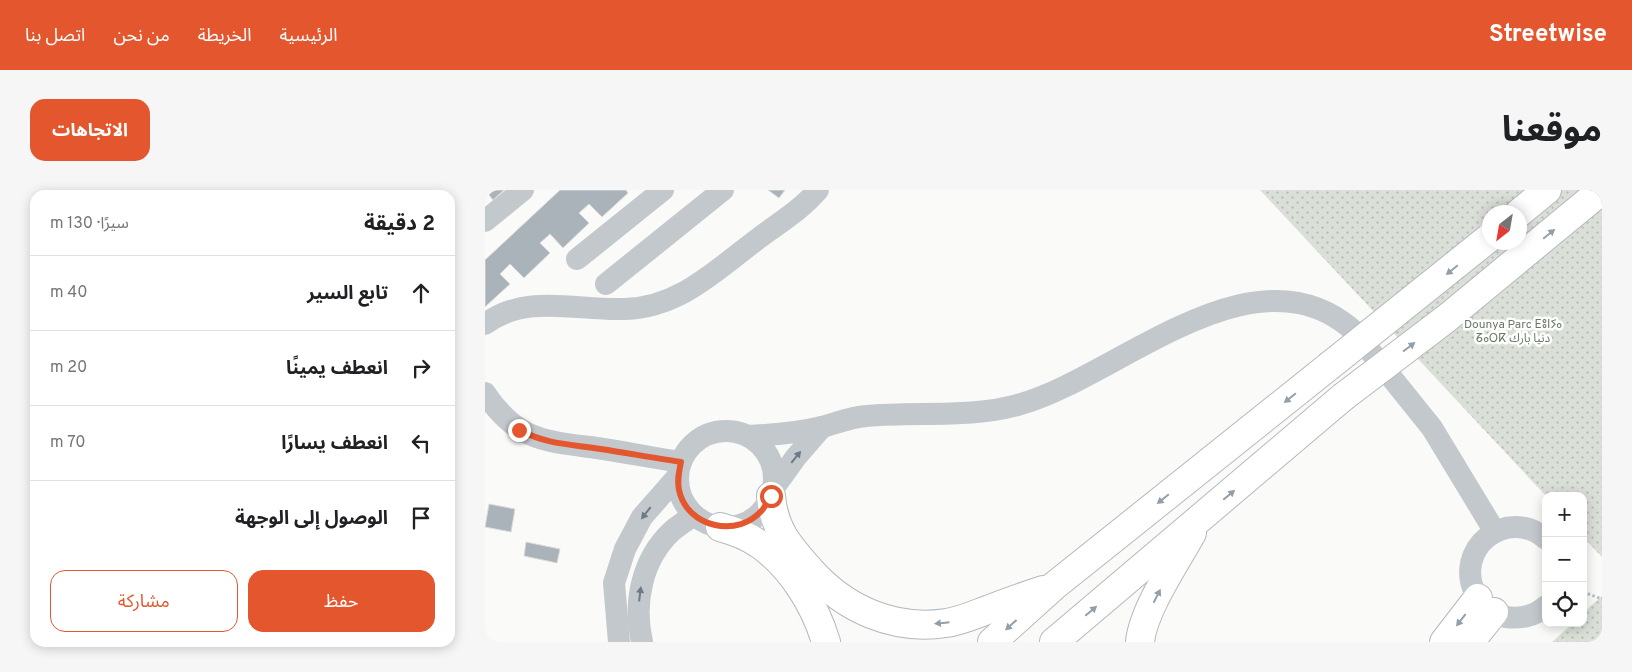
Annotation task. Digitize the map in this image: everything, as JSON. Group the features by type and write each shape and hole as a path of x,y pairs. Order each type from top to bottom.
{"highway":[{"path":"1527,206 1547,190"},
{"path":"1054,642 1343,397 1447,318 1602,190"},
{"path":"992,642 1054,586 1482,244"},
{"path":"772,492 777,524 784,540 785,555"},
{"path":"1140,642 1155,600 1200,519"},
{"path":"721,526 747,536 785,555 814,589 833,594 849,605 870,615 897,622 925,625 947,623 1054,586"},
{"path":"814,589 815,610 826,642"},
{"path":"1444,642 1486,605"},
{"path":"1470,642 1486,605"}],"street":[{"path":"485,221 523,190"},
{"path":"577,259 663,190"},
{"path":"606,284 723,190"},
{"path":"485,324 501,314 517,308 570,305 625,309 651,305 678,296 701,284 808,193"},
{"path":"618,226 643,254"},
{"path":"747,436 782,434 822,427 863,416 986,412 1020,404 1053,393 1143,344 1184,325 1245,304 1282,300 1328,312 1354,331 1432,428 1495,532"},
{"path":"485,393 503,417 519,430 538,439 558,444 598,448 679,469"},
{"path":"679,469 679,491 685,504 694,515 706,523 736,526 751,520 763,509 772,492 796,457 822,427"},
{"path":"619,642 614,583 625,549 642,518 679,469 687,451 696,441 708,434 721,431 747,436 765,452 771,464 774,476 772,492"},
{"path":"641,642 639,603 641,586 649,559 673,530 694,515"},
{"path":"1542,609 1534,614 1514,618 1486,605 1470,580 1471,561 1480,543 1495,532 1516,527 1526,528 1543,537"}],"path":[{"path":"1587,593 1602,599"}],"green space":[{"name":"Dounya Parc ⴹⵓⵏⵢⴰ ⵒⴰⵔⴽ دنيا بارك","path":"1260,190 1602,190 1602,557 1587,541 1587,492 1542,492"},
{"path":"1602,596 1602,642 1552,642 1569,627 1587,627 1587,609"}],"building":[{"path":"485,190 504,190 493,200"},
{"path":"560,190 626,190 628,193 602,217 589,204 579,213 589,223 563,248 550,234 540,243 550,253 524,278 510,264 500,274 510,284 485,307 485,260"},
{"path":"768,190 785,190 779,198"},
{"path":"489,504 515,509 511,532 485,527"},
{"path":"526,542 560,549 557,563 524,556"}],"route":[{"path":"519,430 538,439 558,444 598,448 681,462 678,476 679,491 685,504 694,515 706,523 736,526 751,520 763,509 771,496"}]}
